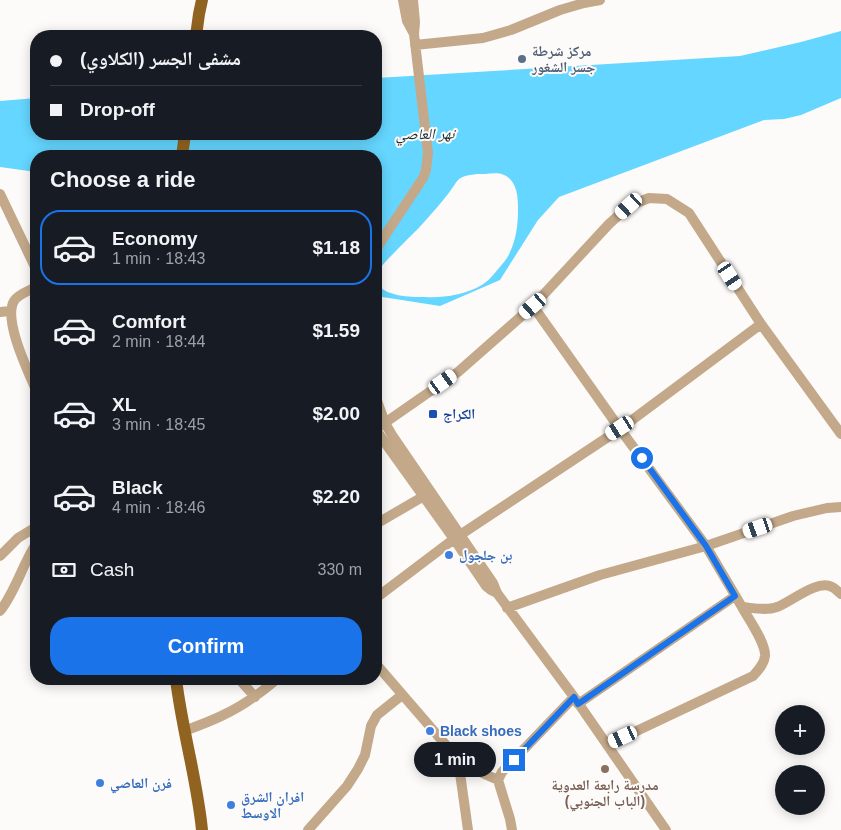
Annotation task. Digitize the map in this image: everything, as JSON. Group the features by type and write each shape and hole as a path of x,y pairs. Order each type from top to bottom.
{"main road":[{"path":"197,30 202,0"},
{"path":"177,685 196,787 202,830"}],"street":[{"path":"404,0 407,21 414,39"},
{"path":"382,240 419,186 426,170 428,153 414,39 413,0"},
{"path":"414,39 483,38 511,30 560,10 600,0"},
{"path":"0,194 30,256"},
{"path":"382,426 458,372 533,306 609,224 629,206 649,198 667,199 689,212 761,324 841,434"},
{"path":"30,290 23,293 5,311 30,376"},
{"path":"533,306 706,546 761,641 765,656 762,666 753,676 607,745"},
{"path":"382,593 458,537 620,428 761,324"},
{"path":"382,432 493,583 507,608 576,700 666,830"},
{"path":"382,433 424,496 458,537"},
{"path":"382,520 424,496"},
{"path":"507,608 600,575 706,546 793,516 841,507"},
{"path":"0,556 18,538 30,531"},
{"path":"0,611 12,593 30,554"},
{"path":"742,607 766,610 777,607 821,585 831,586 841,594"},
{"path":"512,830 498,780 502,772 576,700 735,596"},
{"path":"382,671 458,759 482,774 498,780"},
{"path":"244,685 255,697"},
{"path":"184,731 221,716 255,697 270,685"},
{"path":"308,830 347,786 358,769 365,755 371,726 377,715 402,695"},
{"path":"458,759 468,830"}],"water":[{"name":"نهر العاصي","path":"841,31 841,98 801,115 784,119 764,120 559,197 538,220 500,280 440,306 382,297 382,289 405,296 432,297 460,294 486,282 508,256 516,232 518,216 517,194 513,182 505,175 495,173 475,174 459,179 426,220 382,266 382,150 30,150 30,171 0,167 0,101 30,98 30,140 382,140 382,78 740,56"}],"place":[{"name":"مركز شرطة جسر الشغور","path":"522,59"},
{"name":"الكراج","path":"433,414"},
{"name":"بن جلجول","path":"449,555"},
{"name":"Black shoes","path":"430,731"},
{"name":"مدرسة رابعة العدوية (الباب الجنوبي)","path":"605,769"},
{"name":"فرن العاصي","path":"100,783"},
{"name":"افران الشرق الاوسط","path":"231,805"}],"route":[{"path":"514,760 574,697 578,704 735,596 706,546 642,458"}]}
